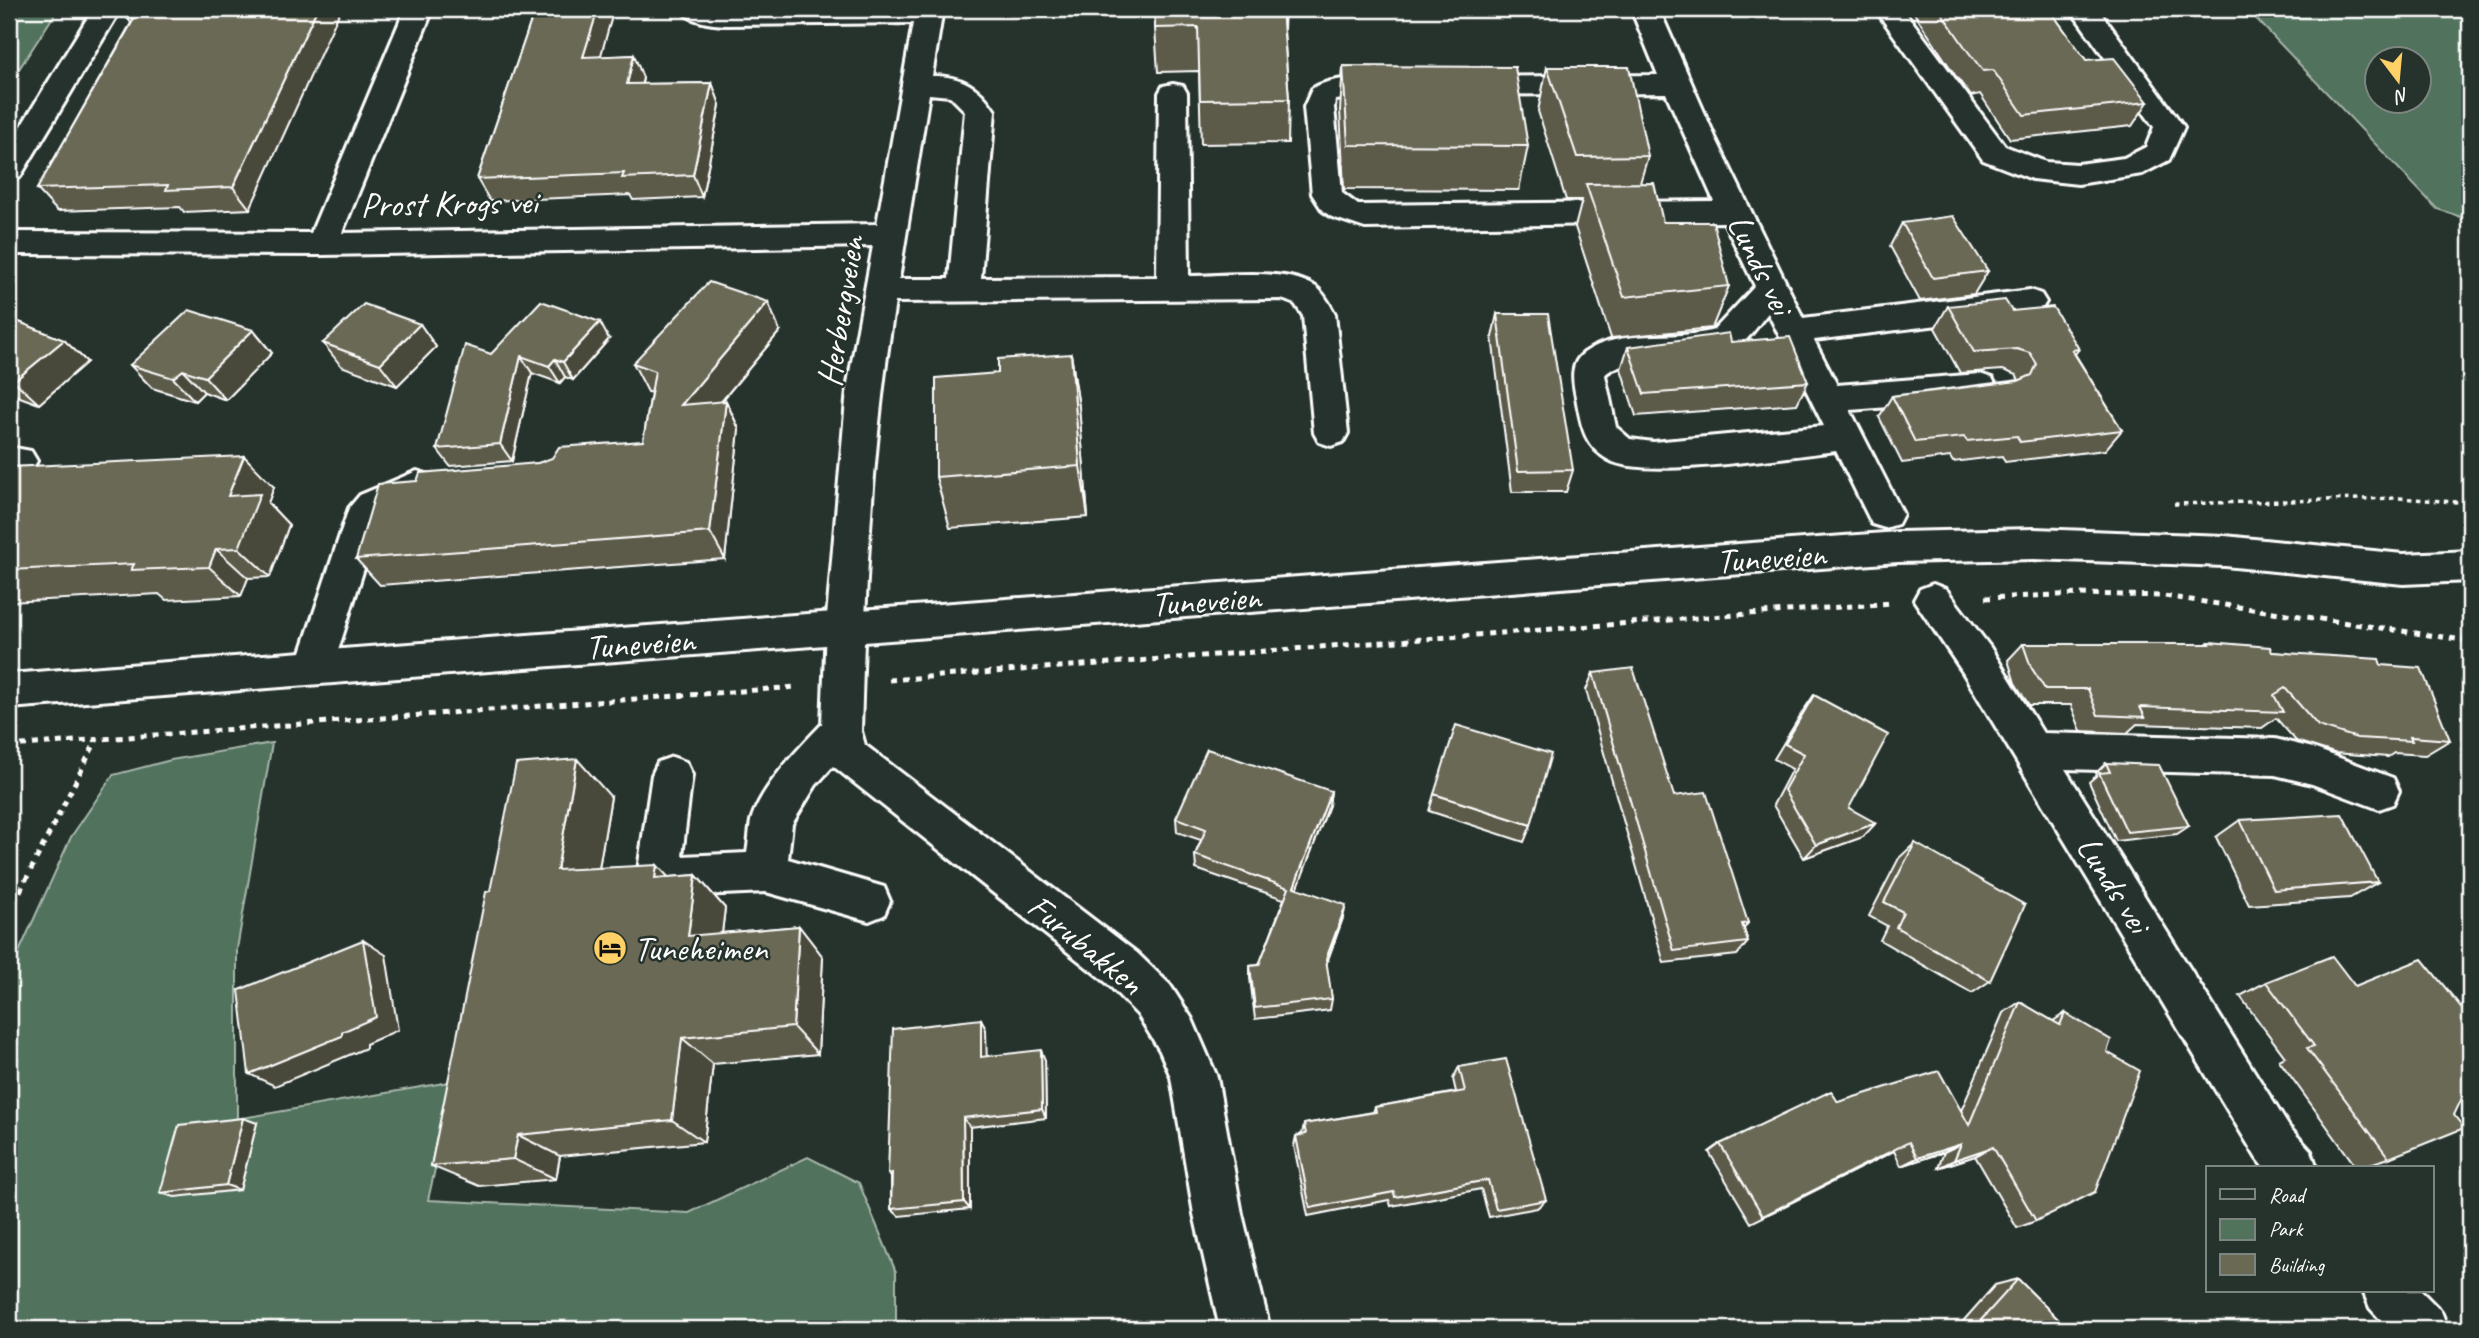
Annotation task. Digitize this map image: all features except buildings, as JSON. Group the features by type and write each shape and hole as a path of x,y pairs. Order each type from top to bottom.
{"street":[{"path":"9,170 107,9"},
{"path":"322,244 419,9"},
{"path":"694,9 726,17 778,12 928,11"},
{"name":"Lunds vei","path":"1646,9 1675,84 1734,211 1885,514"},
{"path":"1889,9 1994,153 2043,172 2078,174 2131,167 2158,153 2169,127 2084,9"},
{"name":"Herbergveien","path":"845,628 864,389 928,11"},
{"path":"1675,84 1352,87 1330,90 1322,96 1319,107 1326,194 1333,205 1343,211 1365,217 1734,211"},
{"path":"916,85 948,85 962,89 971,96 980,111 964,290"},
{"path":"1173,93 1173,286"},
{"name":"Prost Krogs vei","path":"9,243 322,244 891,235"},
{"path":"881,291 1173,286 1286,287 1306,296 1319,314 1331,433"},
{"path":"1772,287 1726,339 1710,345 1615,353 1594,363 1588,375 1600,433 1621,451 1653,456 1846,437"},
{"path":"1794,331 2030,302"},
{"path":"1828,399 2003,386"},
{"path":"315,667 362,518 373,505 395,493 417,485 445,482"},
{"name":"Tuneveien","path":"9,691 1898,547 2034,544 2225,551 2403,569 2470,566"},
{"name":"Tuneveien","path":"2403,569 2470,589"},
{"name":"Lunds vei","path":"1933,600 1976,659 2273,1143 2292,1166"},
{"name":"Furubakken","path":"845,628 841,731 848,755 1122,968 1154,1000 1176,1035 1194,1077 1218,1214 1245,1329"},
{"path":"766,872 772,820 802,772 841,731"},
{"path":"2032,750 2275,757 2314,766 2379,791"},
{"path":"672,775 658,877 766,872 869,901"},
{"path":"2388,1292 2423,1329"}],"path":[{"path":"9,746 1933,600 2081,594 2164,596 2470,641"},
{"path":"9,913 97,739"}],"green space":[{"path":"9,9 58,9 19,69 9,69"},
{"path":"2247,9 2470,9 2470,220 2437,209"},
{"path":"272,743 237,949 237,1119 455,1081 428,1200 689,1213 808,1157 859,1183 896,1272 896,1329 9,1329 9,974 71,837 113,775 171,760"}],"place":[{"name":"Tuneheimen","path":"610,948"}]}
